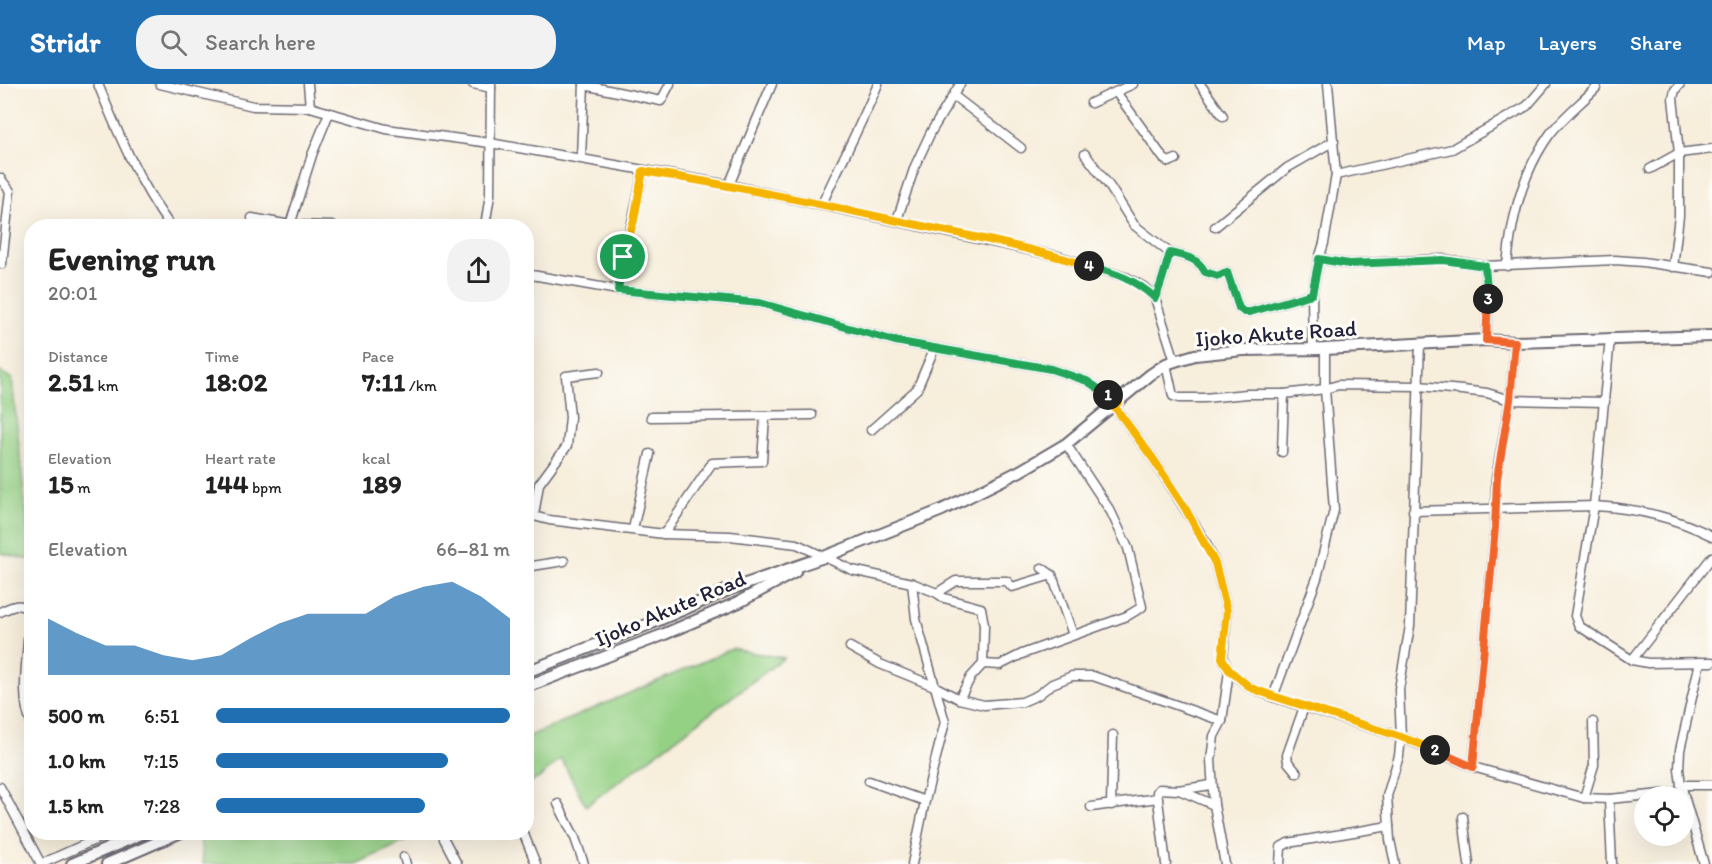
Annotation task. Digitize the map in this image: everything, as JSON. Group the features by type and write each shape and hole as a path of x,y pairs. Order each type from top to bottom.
{"main road":[{"name":"Ijoko Akute Road","path":"534,669 652,623 728,590 824,557 942,510 1020,471 1066,444 1170,363 1194,355 1244,350 1319,349 1486,340 1515,342 1712,336"},
{"name":"Ijoko Akute Road","path":"534,684 660,636 739,602 824,557"},
{"path":"72,864 128,840"},
{"path":"107,864 163,840"}],"street":[{"path":"98,84 122,144 149,197 165,219"},
{"path":"160,84 253,106 310,107 386,129 490,143 729,185 1061,257 1128,278 1144,287 1155,298 1170,363 1173,396 1179,398 1284,394 1325,389 1338,385 1419,386 1487,393 1510,400 1605,402"},
{"path":"207,84 212,95"},
{"path":"308,84 310,107"},
{"path":"474,84 491,86 490,195 487,219"},
{"path":"581,158 584,85 661,102 670,84"},
{"path":"729,185 772,84"},
{"path":"822,204 847,148 867,112 878,84"},
{"path":"897,220 915,166 960,84"},
{"path":"1091,103 1132,84"},
{"path":"1200,84 1223,116"},
{"path":"1273,696 1317,578 1334,510 1325,389 1312,294 1336,175 1328,84"},
{"path":"1336,175 1452,149 1527,106 1546,84"},
{"path":"1673,267 1678,216 1679,153 1673,98 1680,84"},
{"path":"1507,266 1510,231 1527,178 1538,155 1550,135 1596,88"},
{"path":"1116,92 1164,159 1169,162 1176,159"},
{"path":"954,96 1021,148"},
{"path":"292,219 312,155 329,113"},
{"path":"1215,227 1287,168 1334,141"},
{"path":"1650,169 1679,153 1712,149"},
{"path":"1084,154 1110,187 1134,225 1170,253 1188,257 1200,263 1205,272 1218,276 1227,272 1239,308 1244,312 1312,294"},
{"path":"618,290 623,257 634,220 643,171"},
{"path":"0,178 10,191 2,264"},
{"path":"252,218 257,219"},
{"path":"1155,298 1170,253"},
{"path":"1319,259 1349,264 1443,260 1485,266 1615,260 1712,272"},
{"path":"1485,266 1488,306 1486,340"},
{"path":"534,275 618,290 760,303 827,323 934,349 1051,369 1087,381 1116,404 1205,541 1215,563 1227,611 1222,658 1229,670 1251,688 1401,737 1473,767 1584,798 1609,799 1634,795"},
{"path":"1610,338 1594,506 1575,616 1579,626 1632,660 1648,663 1712,662"},
{"path":"1473,767 1495,528 1497,479 1510,400 1515,342"},
{"path":"1395,864 1389,826 1388,796 1399,756 1401,737 1399,688 1410,626 1420,343"},
{"path":"872,430 917,389 934,349"},
{"path":"534,501 539,484 567,446 570,417 566,376 599,372"},
{"path":"1282,452 1284,394"},
{"path":"651,417 812,415"},
{"path":"664,534 712,463 762,461 765,416"},
{"path":"983,664 1000,665 1022,654 1127,616 1142,607 1128,548 1112,512 1066,444"},
{"path":"633,529 650,454"},
{"path":"1413,511 1619,507 1653,513 1694,527 1712,536"},
{"path":"534,515 549,520 664,534 730,536 797,544 852,570 912,583 938,593 944,598 981,608 984,625 983,664 971,677 960,699"},
{"path":"534,566 564,561"},
{"path":"1632,660 1710,564"},
{"path":"1042,568 1052,575 1073,635"},
{"path":"938,593 956,581 1007,581 1012,587 1052,575"},
{"path":"912,583 916,619 945,722 912,864"},
{"path":"0,612 17,605 24,606"},
{"path":"850,647 880,664 960,699 984,705 1022,702 1038,695 1052,684 1072,676 1093,676 1222,721"},
{"path":"1682,786 1680,750 1700,662"},
{"path":"1225,864 1211,784 1211,760 1214,736 1222,721 1229,670"},
{"path":"1297,773 1288,762 1287,755 1304,707"},
{"path":"1584,798 1594,765 1593,722"},
{"path":"1112,805 1113,735"},
{"path":"869,781 925,801"},
{"path":"1166,864 1158,798 1159,789 1178,790 1211,784"},
{"path":"1694,786 1712,784"},
{"path":"0,787 24,832"},
{"path":"1178,790 1214,805"},
{"path":"1091,807 1158,798"},
{"path":"1609,799 1612,864"},
{"path":"558,804 575,838 584,864"},
{"path":"1463,817 1469,864"},
{"path":"1280,864 1281,846 1288,843 1389,826"},
{"path":"1694,829 1704,864"},
{"path":"28,840 41,864 94,840"},
{"path":"445,840 457,864"},
{"path":"526,840 536,864"}],"green space":[{"path":"0,371 12,379 24,493 24,558 0,553"},
{"path":"732,649 784,658 586,806 561,759 534,780 534,734"},
{"path":"200,840 408,840 356,864 203,864"}],"route":[{"path":"643,171 729,185 822,204 1061,257 1128,278 1144,287 1155,298 1170,253 1188,257 1200,263 1205,272 1218,276 1227,272 1239,308 1244,312 1312,294 1319,259 1349,264 1443,260 1485,266 1488,306 1486,340 1515,342 1510,400 1497,479 1495,528 1473,767 1401,737 1251,688 1229,670 1222,658 1227,611 1215,563 1205,541 1154,460 1114,406 1119,402 1087,381 1051,369 895,341 760,303 618,290 623,257 634,220 643,171"}]}
